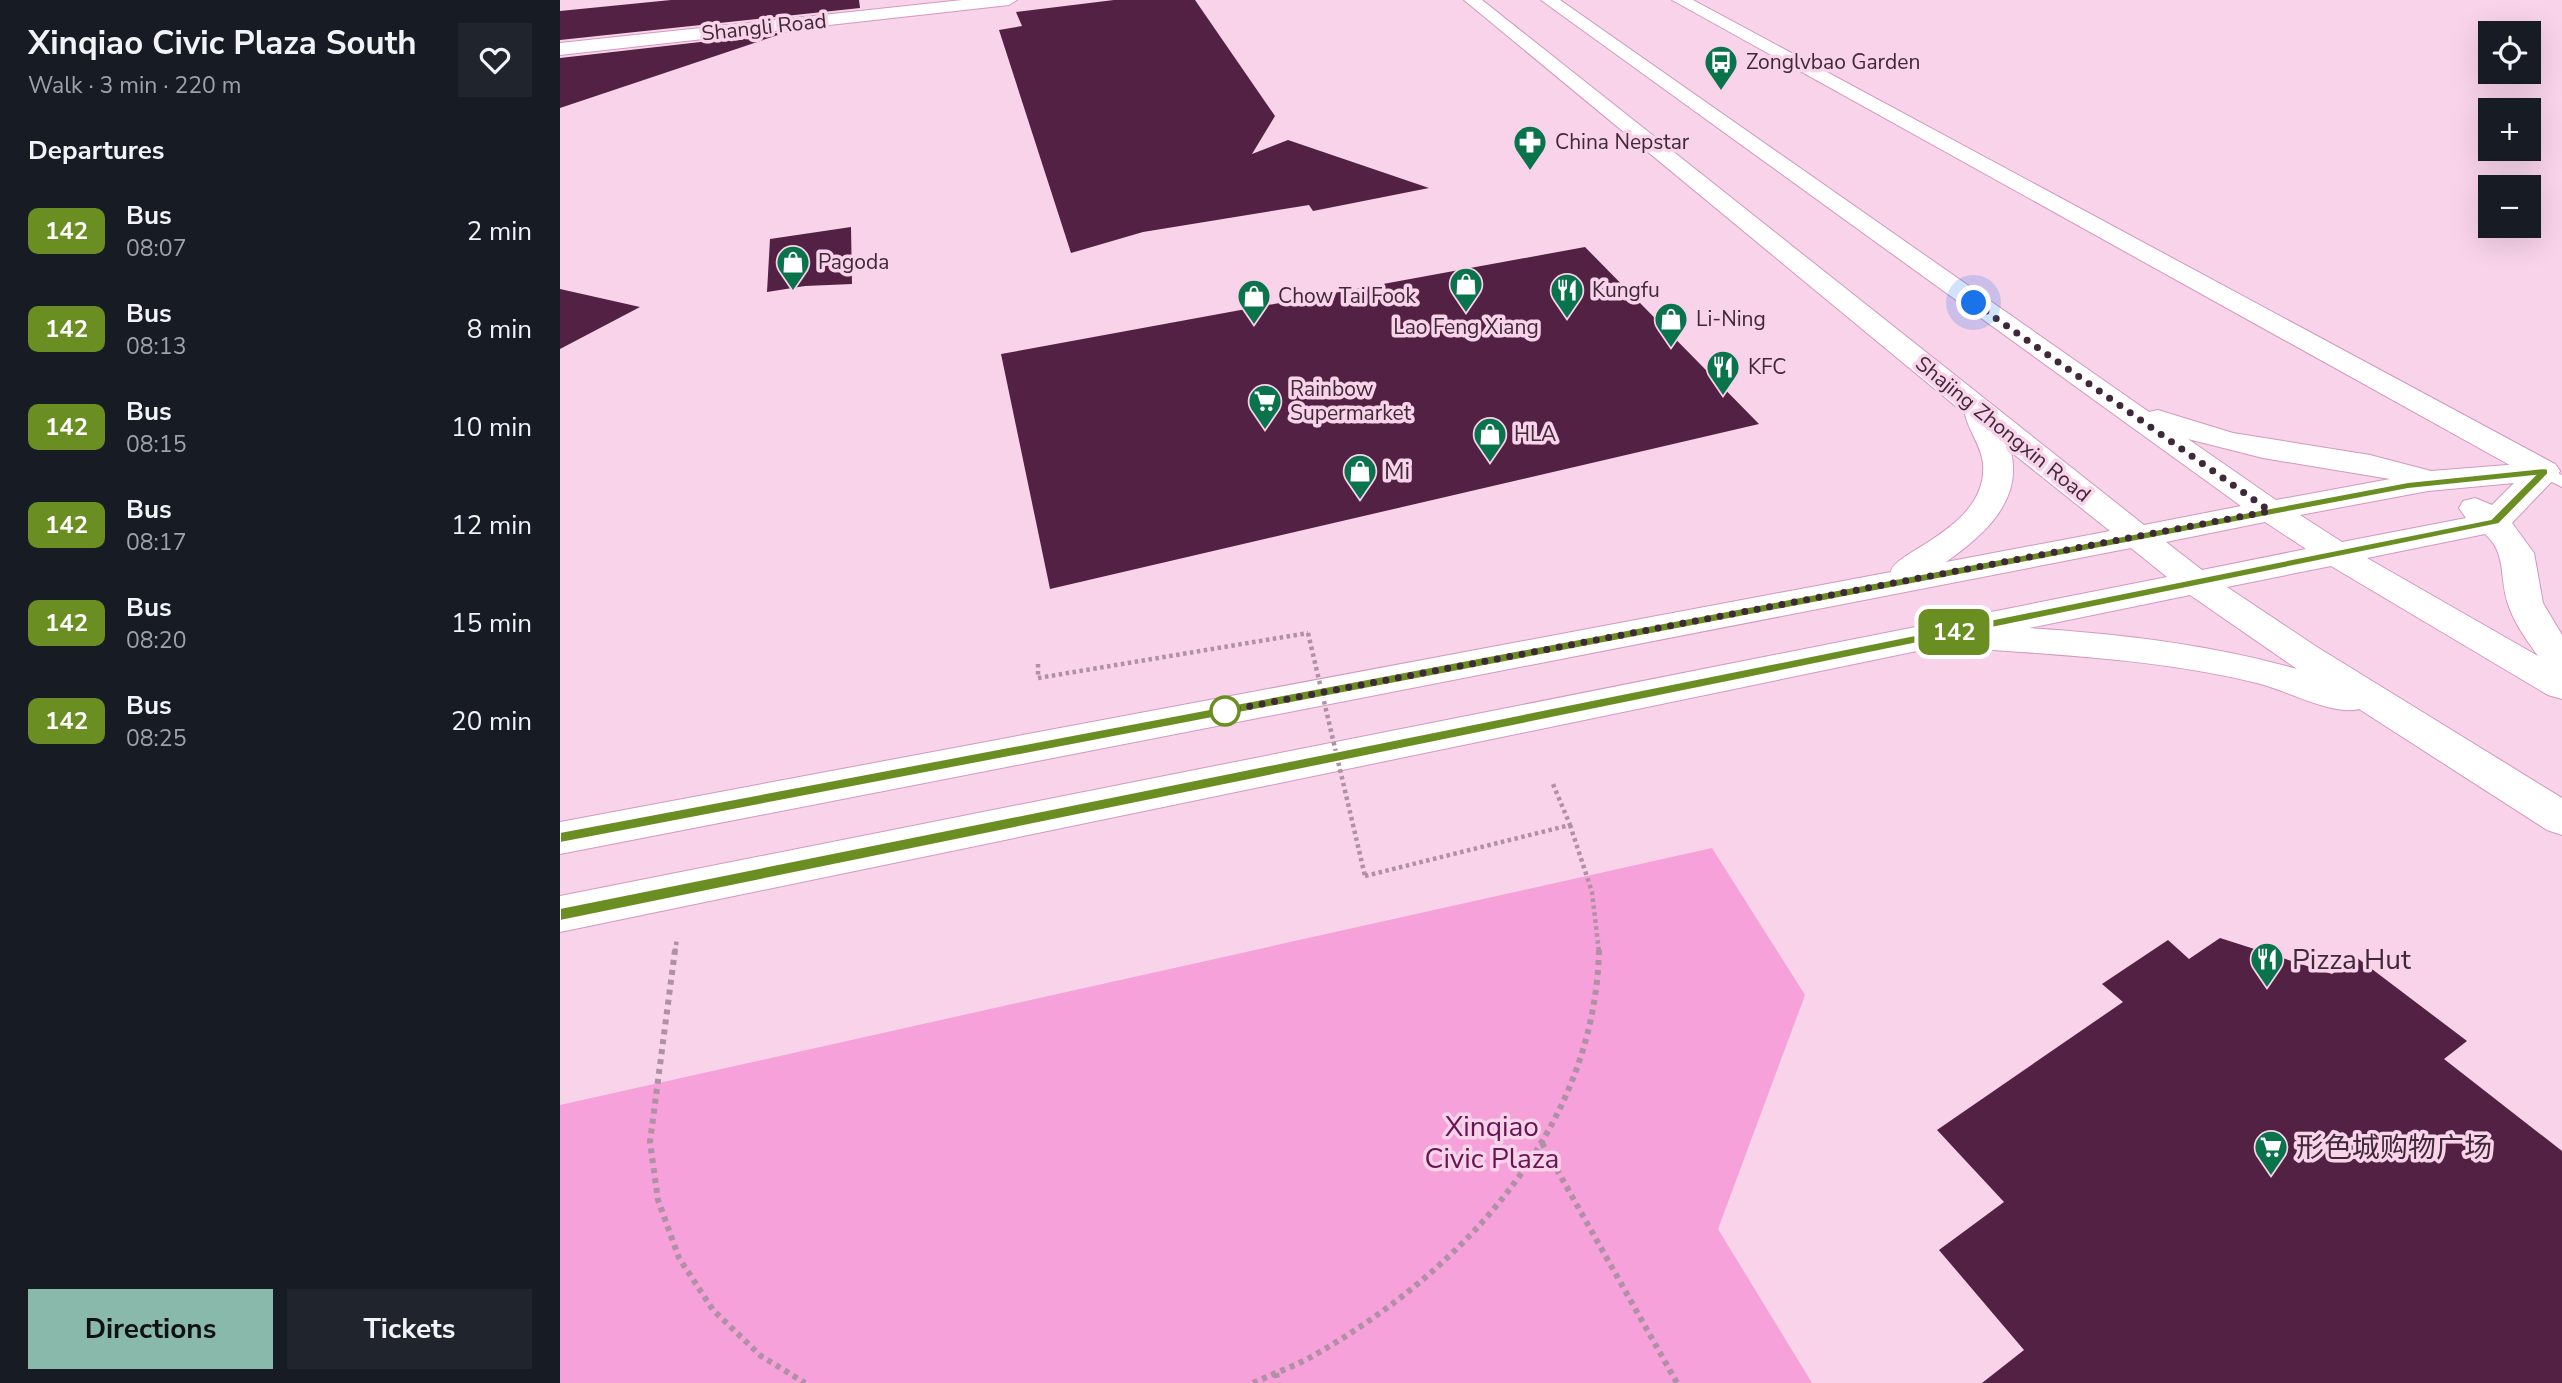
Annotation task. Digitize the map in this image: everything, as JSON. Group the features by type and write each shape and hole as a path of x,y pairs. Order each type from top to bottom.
{"street":[{"name":"Shangli Road","path":"560,49 913,5 1009,0"},
{"name":"Shajing Zhongxin Road","path":"1472,0 1972,405 2197,583 2304,656 2562,819"},
{"path":"1549,0 2270,511 2337,555 2562,686"},
{"path":"1680,0 2553,477"},
{"path":"2109,399 2172,424 2242,445 2392,467 2428,481 2469,503 2494,522 2517,553 2525,603 2535,625 2562,662"},
{"path":"1857,590 1940,554 1963,537 1981,516 1993,494 1999,471 1998,448 1989,428 1972,405"},
{"path":"560,838 2428,481 2553,477"},
{"path":"560,914 2494,522 2553,477"},
{"path":"1910,641 1982,638 2047,641 2175,656 2231,666 2337,696 2431,737"}],"path":[{"path":"1038,664 1038,678 1308,633 1365,876 1570,825"},
{"path":"1253,1383 1310,1358 1384,1311 1447,1259 1501,1203 1542,1143 1573,1084 1590,1026 1599,970 1598,918 1588,869 1553,784"},
{"path":"683,889 650,1142 658,1200 679,1258 713,1310 761,1356 805,1383"},
{"path":"1542,1143 1677,1383"},
{"path":"1276,1373 1278,1383"}],"green space":[{"name":"Xinqiao Civic Plaza","path":"1712,848 1805,995 1718,1229 1812,1383 560,1383 560,1105"}],"building":[{"path":"671,0 859,0 860,8 560,40 560,11"},
{"path":"1114,0 1195,0 1275,116 1252,154 1288,140 1429,188 1313,211 1309,205 1143,232 1071,253 999,30 1022,26 1016,12"},
{"path":"787,32 560,108 560,58"},
{"path":"851,227 852,284 805,286 767,292 770,239"},
{"path":"1585,247 1759,424 1050,589 1001,354"},
{"path":"560,289 640,307 560,349"},
{"name":"形色城购物广场","path":"2220,938 2332,974 2356,957 2467,1041 2444,1059 2562,1151 2562,1383 1982,1383 2024,1350 1939,1250 2004,1202 1937,1130 2123,1002 2102,984 2168,940 2189,959"}],"bus line":[{"name":"142","path":"560,838 2428,481 2544,471 2494,522 560,914"}],"place":[{"name":"Zonglvbao Garden","path":"1721,92"},
{"name":"China Nepstar","path":"1530,172"},
{"name":"Pagoda","path":"793,292"},
{"name":"Lao Feng Xiang","path":"1466,314"},
{"name":"Kungfu","path":"1567,320"},
{"name":"Chow Tai Fook","path":"1254,326"},
{"name":"Li-Ning","path":"1671,349"},
{"name":"KFC","path":"1723,397"},
{"name":"Rainbow Supermarket","path":"1265,431"},
{"name":"HLA","path":"1490,464"},
{"name":"Mi","path":"1360,501"},
{"name":"Pizza Hut","path":"2267,989"},
{"name":"形色城购物广场","path":"2271,1177"}],"route":[{"path":"1225,711 2270,511 1974,303"}]}
